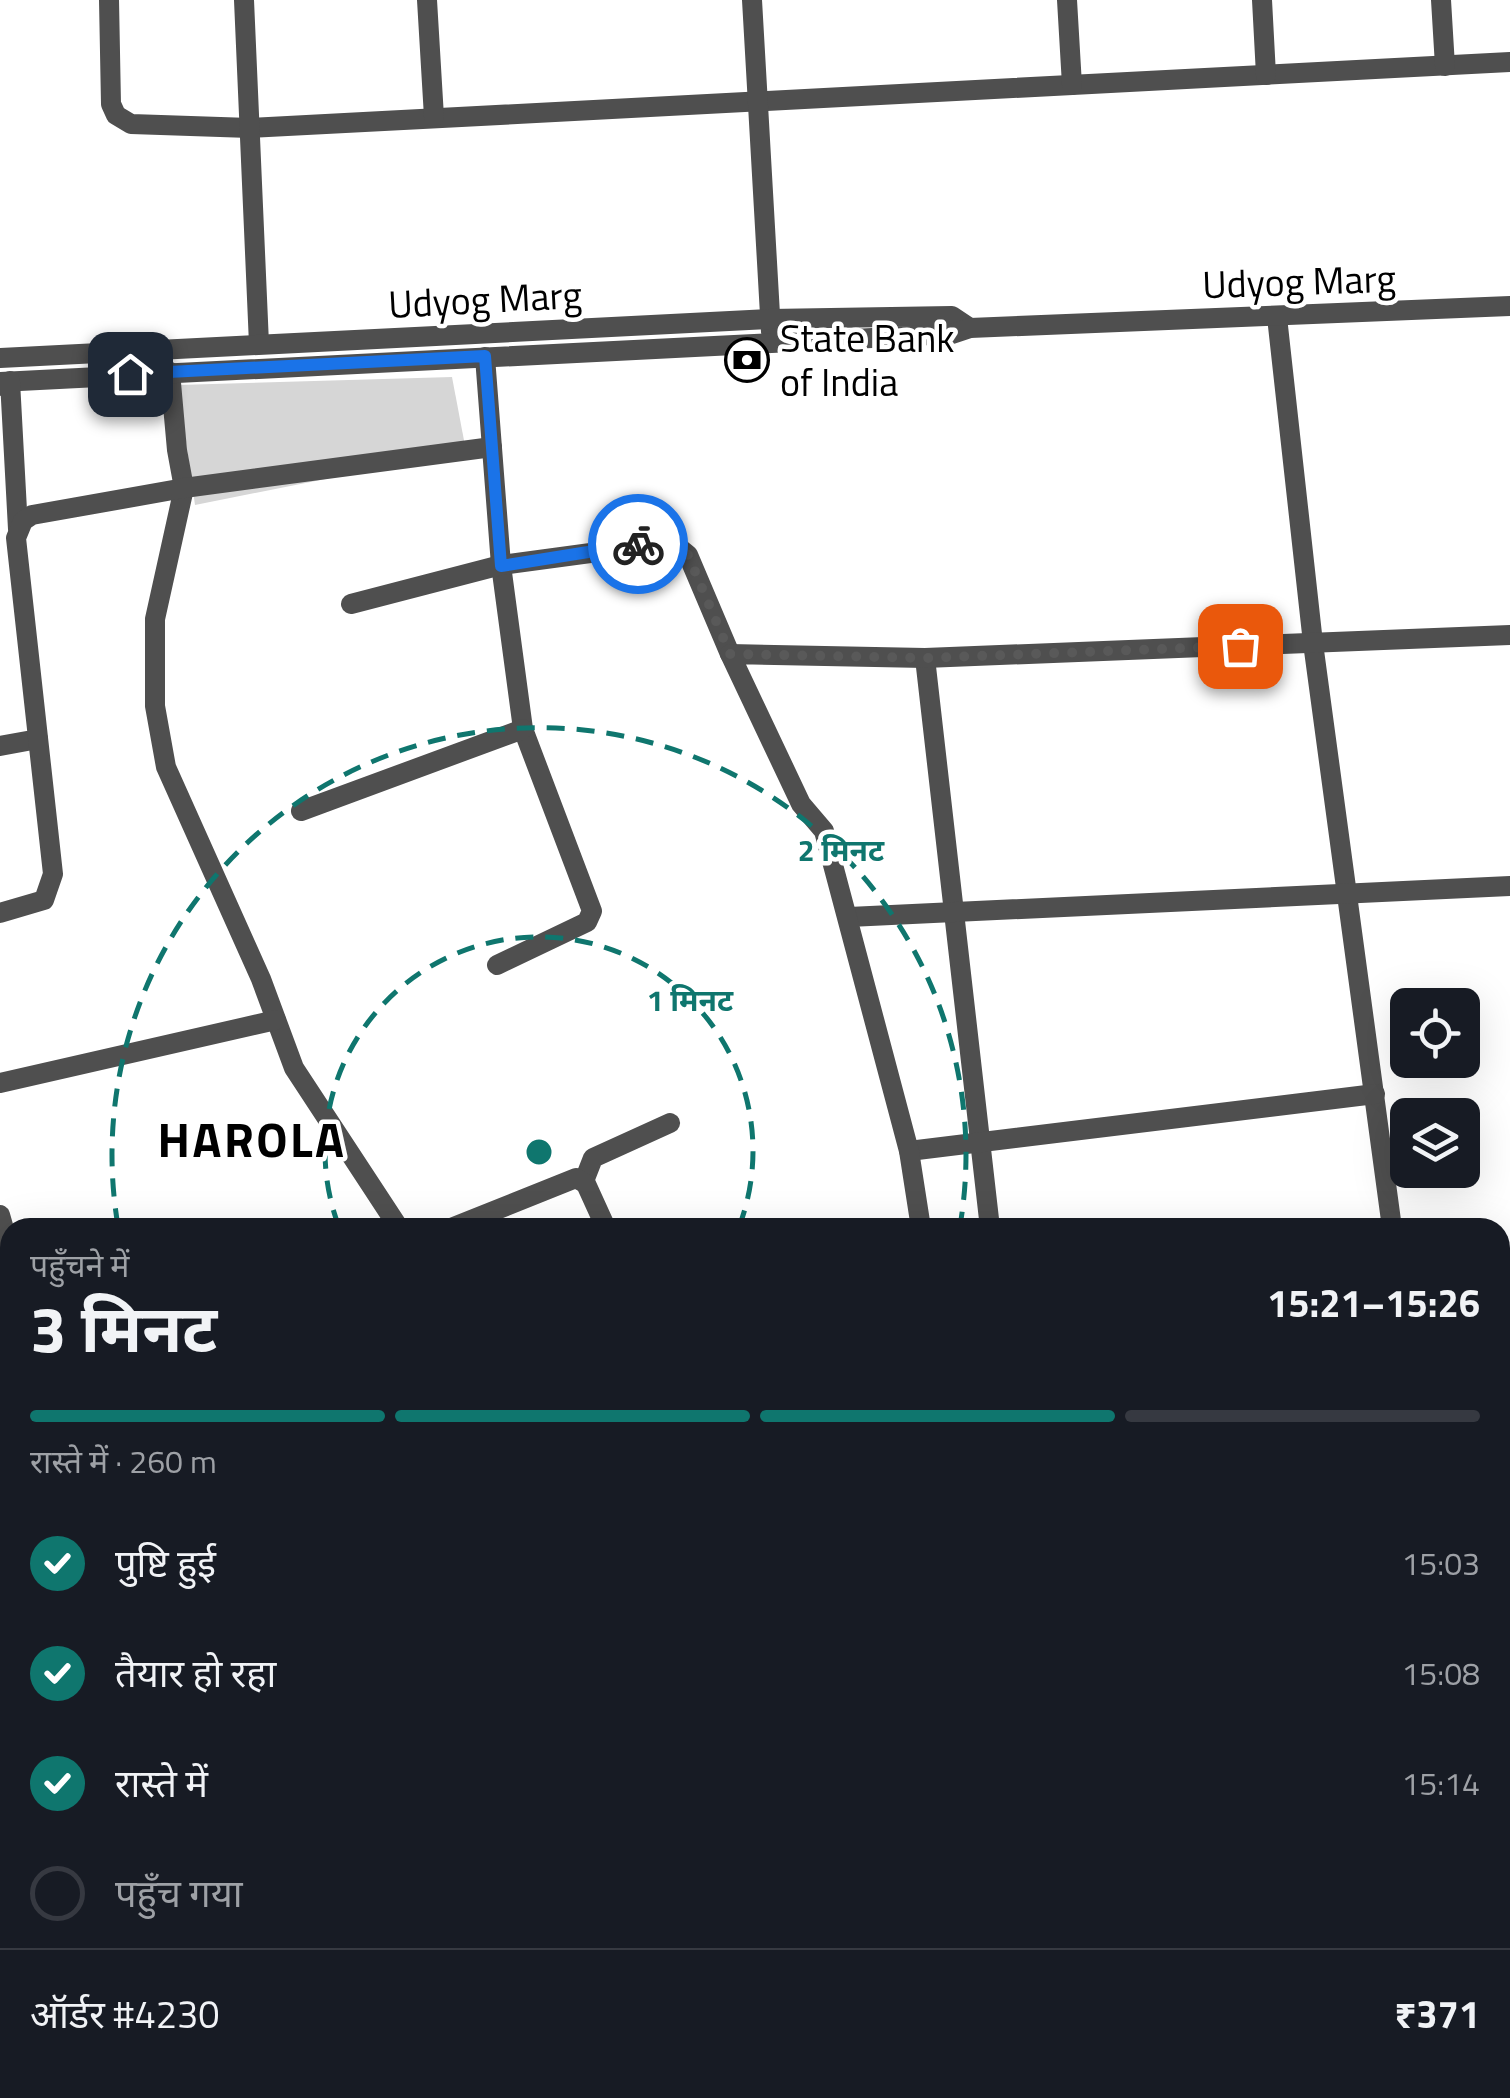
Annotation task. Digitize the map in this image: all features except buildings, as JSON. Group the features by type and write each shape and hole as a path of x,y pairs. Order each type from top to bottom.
{"street":[{"path":"109,0 112,104 116,115 131,124 250,128 1510,62"},
{"path":"244,0 259,344"},
{"path":"427,0 434,118"},
{"path":"752,0 772,343"},
{"path":"1067,0 1072,85"},
{"path":"1262,0 1266,75"},
{"path":"1441,0 1445,66"},
{"name":"Udyog Marg","path":"3,383 952,334 970,328 1510,306"},
{"name":"Udyog Marg","path":"0,358 770,319 952,316 970,328"},
{"path":"1277,317 1313,643 1391,1218"},
{"path":"485,356 501,566 522,729 592,916 587,922 497,965"},
{"path":"170,372 176,450 184,488 155,618 154,706 166,768 294,1068 388,1218"},
{"path":"0,913 40,902 51,888 53,874 3,383"},
{"path":"18,529 32,515 184,488 492,448"},
{"path":"351,604 501,566 672,542 688,555 801,804 824,831 909,1151 920,1218"},
{"path":"730,654 926,658 1510,636"},
{"path":"926,658 989,1218"},
{"path":"301,811 522,729"},
{"path":"0,746 38,739"},
{"path":"849,916 1510,886"},
{"path":"0,1083 276,1020"},
{"path":"909,1151 1375,1094"},
{"path":"584,1181 593,1158 670,1123"},
{"path":"476,1218 576,1178 584,1181 601,1218"}],"shaded area":[{"path":"452,377 466,451 195,505 178,385"}],"way so far":[{"path":"638,544 672,542 688,555 730,654 926,658 1240,646"}],"place":[{"name":"State Bank of India","path":"747,360"}],"district":[{"name":"HAROLA","path":"252,1139"}],"route":[{"path":"130,374 485,356 501,566 638,544"}]}
